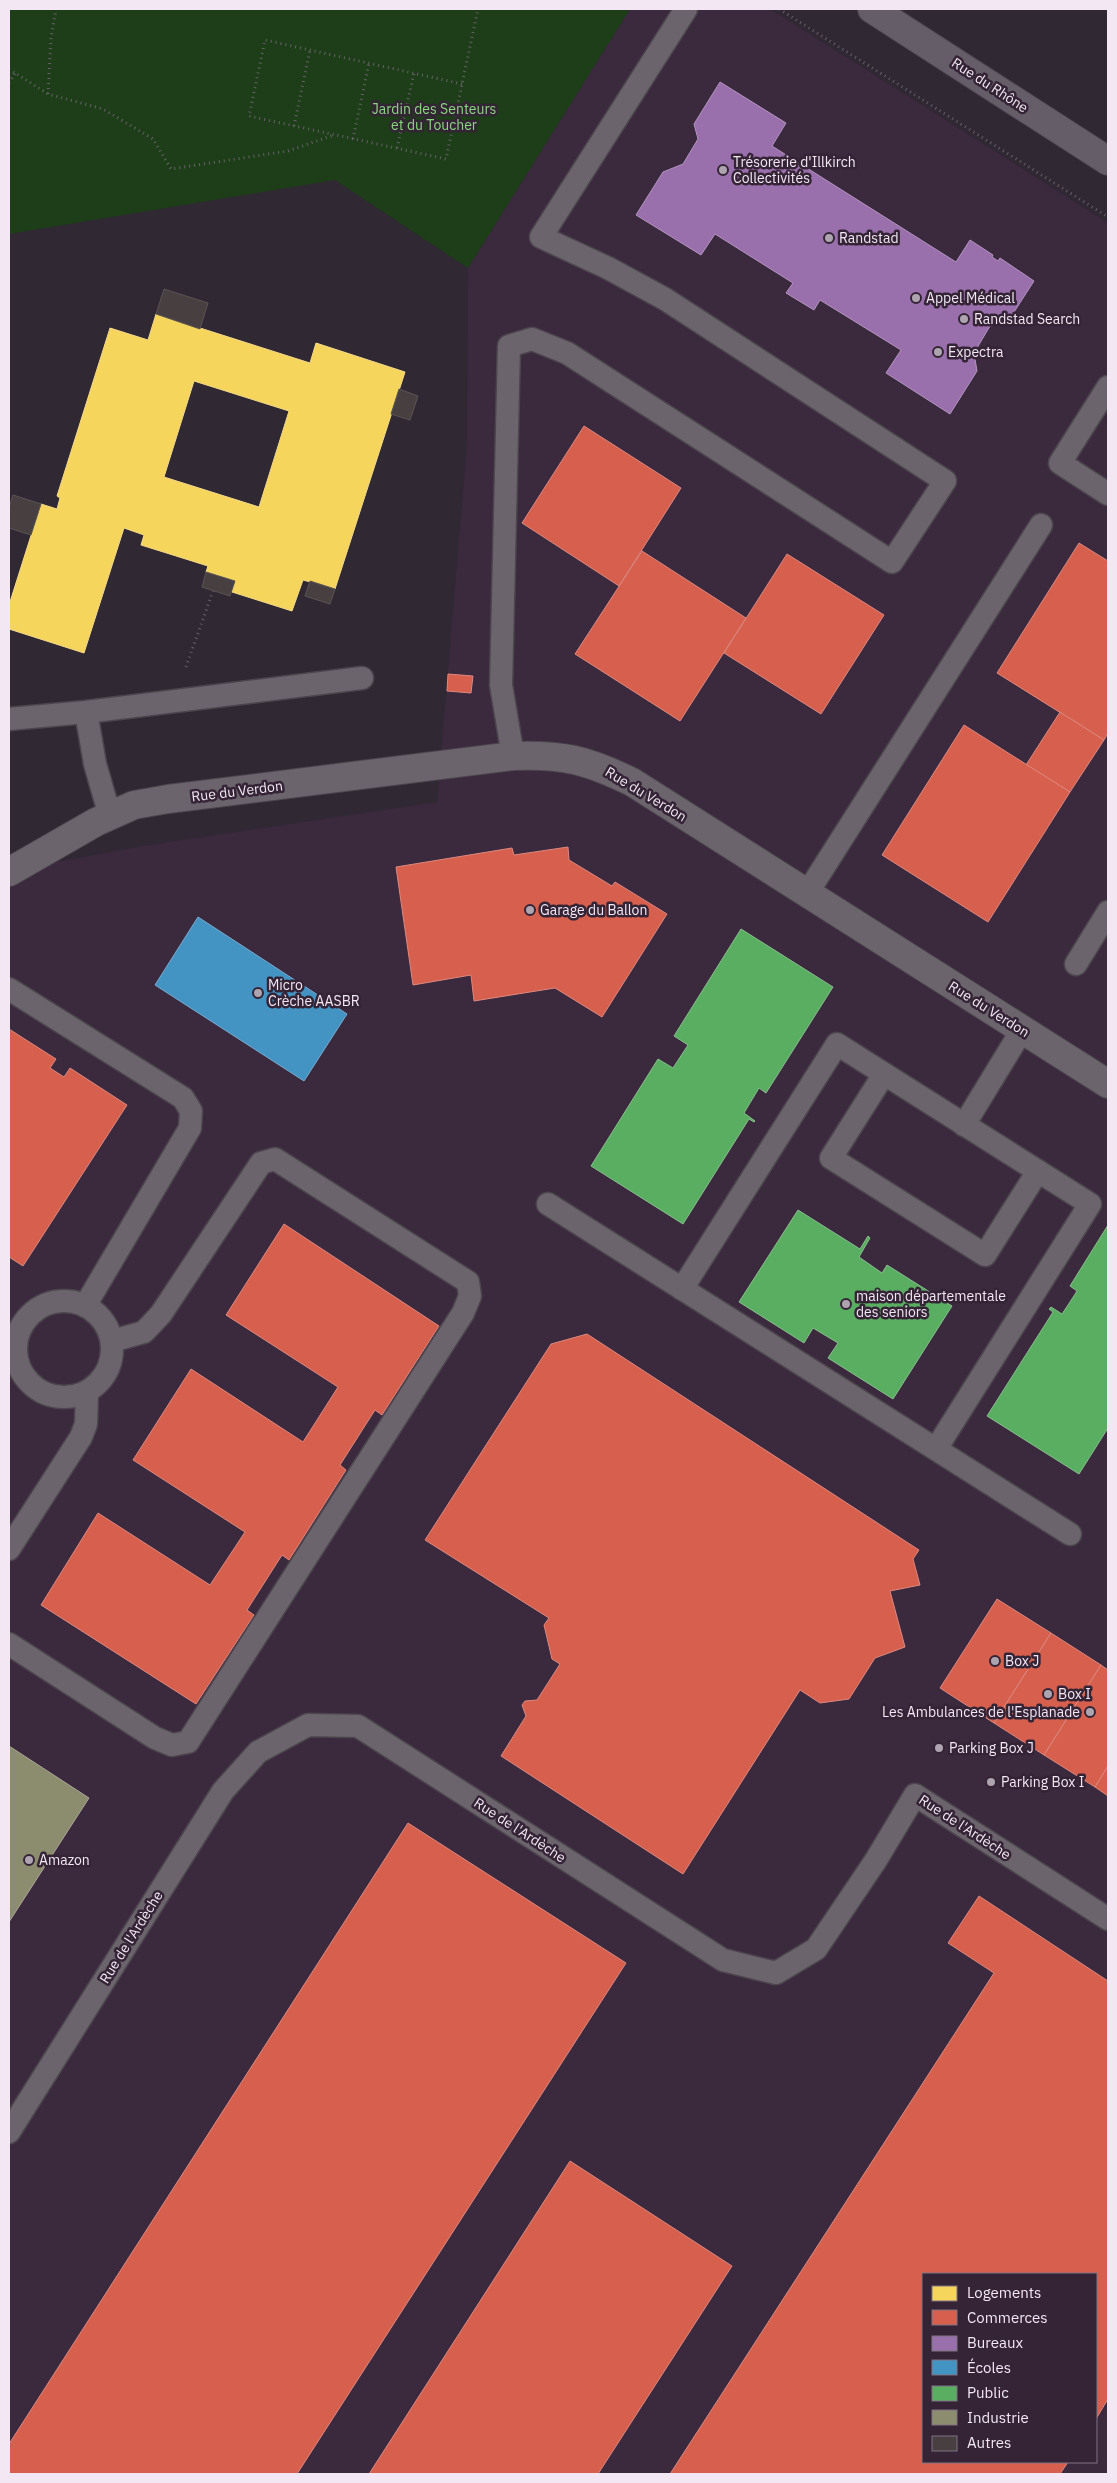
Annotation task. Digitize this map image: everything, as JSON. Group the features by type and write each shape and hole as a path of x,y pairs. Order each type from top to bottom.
{"main road":[{"name":"Rue du Rhône","path":"872,9 1108,161"}],"street":[{"name":"Rue du Verdon","path":"9,872 110,816 134,805 168,799 513,756 546,755 576,759 602,768 632,782 806,895 1108,1084"}],"lane":[{"path":"513,756 502,685 509,346 532,339 567,352 892,562 945,481 665,299 608,268 541,237 686,9"},
{"path":"1108,387 1060,463 1108,494"},
{"path":"806,895 1041,525"},
{"path":"9,719 86,712 362,678"},
{"path":"86,712 95,764 110,816"},
{"path":"1076,964 1108,912"},
{"path":"9,989 183,1098 191,1111 190,1128 85,1306"},
{"path":"964,1124 1022,1030"},
{"path":"682,1289 837,1044 1090,1204 936,1449"},
{"path":"884,1074 831,1158 985,1255 1038,1171"},
{"path":"9,1644 155,1738 172,1745 188,1742 463,1313 470,1296 468,1282 275,1159 261,1163 161,1314 144,1332 112,1341"},
{"path":"548,1204 1070,1534"},
{"path":"52,1302 71,1302 85,1306 105,1322 112,1341 111,1361 102,1379 87,1392 67,1398 47,1394 31,1383 19,1367 15,1324 52,1302"},
{"path":"9,1548 81,1437 86,1424 87,1392"},
{"name":"Rue de l'Ardèche","path":"9,2132 223,1791 258,1752 308,1725 358,1726 723,1960 776,1973 816,1949 876,1860 915,1795 1108,1919"}],"path":[{"path":"48,94 51,38 56,9"},
{"path":"462,84 265,40 248,116 446,159 462,84 478,9"},
{"path":"779,9 1108,217"},
{"path":"294,126 310,50"},
{"path":"353,139 369,64"},
{"path":"9,69 48,94 104,109 153,139 172,169 288,152 334,135"},
{"path":"9,83 16,73"},
{"path":"397,148 414,73"},
{"path":"174,701 213,591"}],"shaded area":[{"path":"630,9 770,9 1108,223 1108,2474 9,2474 9,871 143,846 437,802 467,444 468,268"}],"green space":[{"name":"Jardin des Senteurs et du Toucher","path":"9,9 630,9 468,268 335,180 9,234"}],"building: Logements":[{"path":"156,314 310,363 316,343 405,372 335,589 303,580 292,611 232,592 235,581 206,572 208,566 141,545 144,535 124,528 84,653 9,629 9,605 41,504 57,509 60,498 57,496 110,328 148,340","holes":["194,381 289,411 259,507 164,477"]}],"building: Commerces":[{"path":"584,426 681,488 619,586 522,523"},
{"path":"1079,543 1108,561 1108,733 1104,740 997,673"},
{"path":"642,551 746,618 680,721 575,654"},
{"path":"787,554 884,615 821,714 724,653"},
{"path":"448,674 473,676 471,693 447,691"},
{"path":"1060,712 1104,740 1070,792 1026,765"},
{"path":"964,725 1070,792 988,922 882,855"},
{"path":"568,847 569,860 612,886 615,882 667,914 602,1017 555,988 474,1001 471,975 413,985 396,867 512,848 514,855"},
{"path":"9,1029 56,1059 50,1068 64,1077 70,1068 127,1105 23,1266 9,1257"},
{"path":"284,1224 439,1326 382,1415 375,1410 340,1465 346,1470 289,1560 282,1555 247,1610 254,1615 196,1704 41,1605 98,1513 210,1585 245,1532 133,1460 191,1369 303,1442 338,1387 226,1315"},
{"path":"587,1334 919,1550 913,1559 920,1585 890,1591 905,1647 875,1658 849,1699 820,1703 800,1690 683,1874 501,1756 526,1716 522,1705 525,1701 537,1700 560,1664 552,1659 544,1625 549,1618 425,1540 551,1344"},
{"name":"Box J","path":"997,1599 1051,1633 994,1723 940,1688"},
{"name":"Box I","path":"1051,1633 1101,1665 1044,1755 994,1723"},
{"name":"Les Ambulances de l'Esplanade","path":"1101,1665 1108,1670 1108,1766 1095,1787 1044,1755"},
{"path":"1108,1766 1108,1796 1095,1787"},
{"path":"408,1823 626,1963 297,2474 9,2474 9,2444"},
{"path":"979,1896 1108,1981 1108,2399 1097,2417 1097,2273 922,2273 922,2463 1067,2463 1060,2474 670,2474 994,1973 948,1943"},
{"path":"570,2161 732,2266 598,2474 369,2474"}],"building: Bureaux":[{"path":"720,82 786,123 772,146 956,262 970,240 993,255 992,257 998,261 1000,258 1034,281 1007,323 990,326 974,353 977,371 950,414 886,373 901,350 820,300 814,310 786,293 793,283 715,234 701,255 636,215 663,172 683,164 698,139 694,124"}],"building: Écoles":[{"path":"198,917 347,1014 304,1081 155,985"}],"building: Public":[{"path":"741,929 833,987 766,1093 759,1088 744,1113 755,1121 749,1119 683,1224 591,1166 658,1059 673,1068 688,1045 674,1036"},
{"name":"maison départementale des seniors","path":"798,1210 860,1249 868,1236 870,1238 859,1257 882,1273 887,1265 952,1306 893,1399 828,1358 838,1343 813,1328 804,1343 739,1302"},
{"path":"1108,1225 1108,1428 1079,1474 987,1416 1053,1312 1049,1309 1051,1307 1062,1314 1077,1291 1070,1286"}],"building: Industrie":[{"name":"Amazon","path":"9,1746 89,1798 9,1922"}],"building: Autres":[{"path":"164,289 208,303 200,329 156,314"},
{"path":"399,389 418,396 410,420 391,414"},
{"path":"13,495 41,504 31,535 9,528 9,508"},
{"path":"206,572 235,581 230,596 202,587"},
{"path":"310,581 335,589 330,604 305,596"}],"place":[{"name":"Trésorerie d'Illkirch Collectivités","path":"723,170"},
{"name":"Randstad","path":"829,238"},
{"name":"Appel Médical","path":"916,298"},
{"name":"Randstad Search","path":"964,319"},
{"name":"Expectra","path":"938,352"},
{"name":"Garage du Ballon","path":"530,910"},
{"name":"Micro Crèche AASBR","path":"258,993"},
{"name":"maison départementale des seniors","path":"846,1304"},
{"name":"Box J","path":"995,1661"},
{"name":"Box I","path":"1048,1694"},
{"name":"Les Ambulances de l'Esplanade","path":"1090,1712"},
{"name":"Parking Box J","path":"939,1748"},
{"name":"Parking Box I","path":"991,1782"},
{"name":"Amazon","path":"29,1860"}]}
